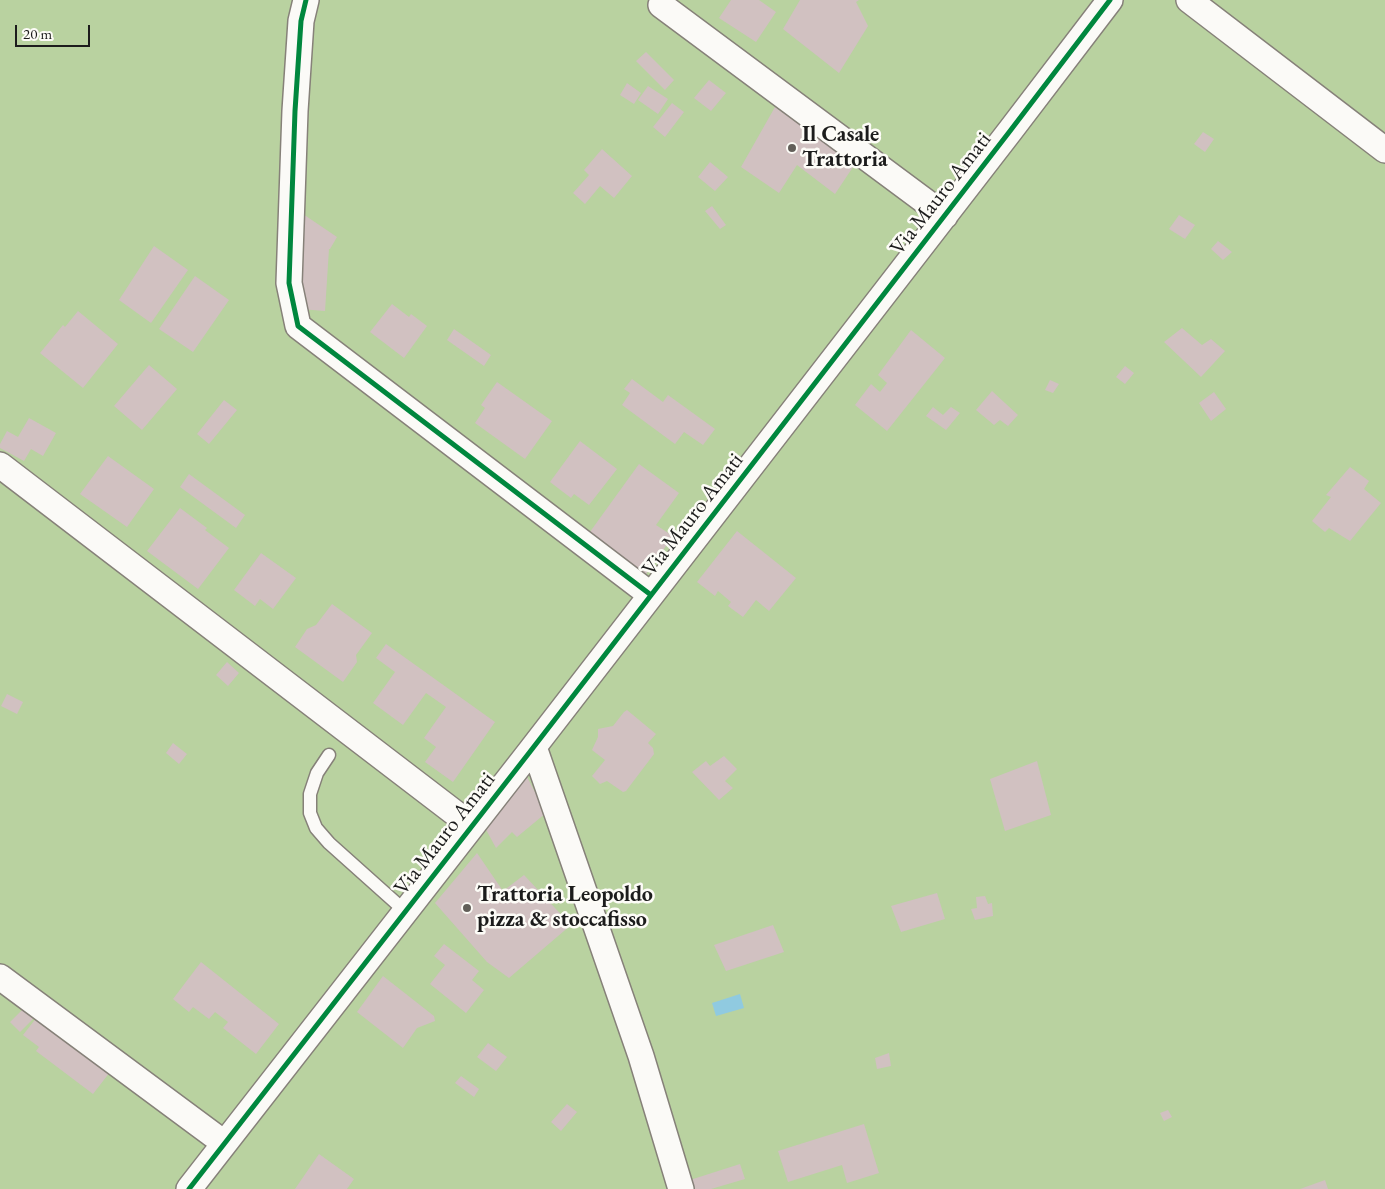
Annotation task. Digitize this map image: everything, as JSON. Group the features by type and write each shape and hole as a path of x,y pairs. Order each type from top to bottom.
{"street":[{"path":"306,0 301,21 295,111 289,283 298,326 652,595"},
{"name":"Via Mauro Amati","path":"189,1189 652,595 1110,0"},
{"path":"1189,0 1385,150"},
{"path":"661,5 945,216"},
{"path":"0,465 472,826"},
{"path":"534,747 641,1056 681,1189"},
{"path":"0,977 224,1143"}],"lane":[{"path":"329,755 317,773 310,794 310,813 316,828 329,843 405,911"}],"green space":[{"path":"0,0 1385,0 1385,1189 0,1189"}],"water":[{"path":"740,994 744,1008 716,1016 712,1003"}],"building":[{"path":"731,0 759,0 776,12 756,42 719,18"},
{"path":"800,0 859,0 856,2 868,26 839,73 783,29"},
{"path":"646,52 674,80 665,90 636,61"},
{"path":"709,80 726,93 711,111 694,98"},
{"path":"627,83 641,93 634,104 620,95"},
{"path":"648,86 668,99 658,114 638,100"},
{"path":"672,103 684,112 665,137 653,127"},
{"path":"775,107 855,164 835,194 797,165 779,193 741,167"},
{"path":"1203,132 1214,139 1205,152 1194,144"},
{"path":"602,149 632,176 614,198 600,186 585,204 573,193 589,175 584,170"},
{"path":"710,162 728,177 715,191 698,177"},
{"path":"712,206 726,225 720,229 705,211"},
{"path":"300,212 337,237 329,249 325,311 300,309"},
{"path":"1179,215 1195,225 1185,239 1169,229"},
{"path":"1218,241 1232,252 1223,260 1211,249"},
{"path":"154,246 188,270 151,323 119,300"},
{"path":"195,276 229,300 193,352 159,329"},
{"path":"392,304 409,317 411,314 427,326 404,358 370,332"},
{"path":"78,311 118,344 83,388 40,353 63,325 65,327"},
{"path":"1182,328 1202,345 1211,339 1225,351 1201,377 1164,342"},
{"path":"454,329 491,355 484,366 447,340"},
{"path":"911,330 945,358 887,431 855,405 871,384 880,392 887,383 878,375"},
{"path":"149,365 177,389 142,430 114,406"},
{"path":"1125,366 1134,373 1125,384 1116,377"},
{"path":"632,379 663,402 668,395 715,429 703,445 684,432 675,444 622,405 630,393 624,389"},
{"path":"1050,380 1059,384 1053,393 1045,390"},
{"path":"497,382 552,421 525,459 475,423 485,408 481,405"},
{"path":"992,391 1018,415 1008,426 1000,420 994,425 976,410"},
{"path":"1214,392 1226,409 1211,421 1199,403"},
{"path":"224,400 237,410 209,444 197,434"},
{"path":"933,407 943,415 951,407 960,413 946,430 926,416"},
{"path":"29,418 56,433 43,456 31,449 24,461 0,448 0,444 7,431 18,437"},
{"path":"580,441 617,469 589,505 574,494 571,498 550,482"},
{"path":"108,456 154,489 127,527 80,494"},
{"path":"639,464 679,493 656,525 673,536 644,577 587,536"},
{"path":"1350,467 1369,481 1364,489 1381,503 1350,541 1329,528 1325,532 1312,521 1331,497 1326,495"},
{"path":"189,474 245,515 236,528 180,487"},
{"path":"180,508 207,528 205,530 229,548 198,589 147,551"},
{"path":"737,531 796,578 769,611 756,600 743,617 728,606 731,602 718,591 715,596 697,582"},
{"path":"261,553 296,578 273,609 260,599 255,606 234,590"},
{"path":"332,604 372,633 356,655 357,662 343,682 295,647 307,629 316,625"},
{"path":"386,644 495,722 453,782 425,762 436,747 424,738 446,707 426,693 403,725 373,703 395,672 376,658"},
{"path":"227,662 239,673 228,686 216,675"},
{"path":"7,694 23,702 17,714 1,706"},
{"path":"627,710 656,734 648,743 653,748 654,754 626,791 623,792 607,781 600,784 592,776 605,760 592,750 598,737 598,729 613,726"},
{"path":"173,743 187,754 179,764 166,753"},
{"path":"724,756 737,769 725,781 733,788 719,800 692,772 706,761 710,766"},
{"path":"1037,761 1051,815 1005,831 990,779"},
{"path":"525,773 546,813 517,837 512,832 496,848 484,826"},
{"path":"477,853 503,891 524,875 571,925 509,978 487,962 435,903"},
{"path":"937,893 945,919 901,932 891,906"},
{"path":"985,896 988,904 992,903 993,916 975,920 971,909 977,908 976,897"},
{"path":"773,925 784,952 726,971 714,945"},
{"path":"444,944 479,971 472,980 484,990 466,1013 430,984 445,965 434,956"},
{"path":"201,962 279,1024 256,1054 223,1028 228,1022 215,1012 209,1019 193,1007 189,1012 173,999"},
{"path":"383,976 434,1016 435,1021 417,1028 403,1048 357,1012"},
{"path":"24,1008 34,1018 20,1032 10,1022"},
{"path":"37,1017 110,1072 93,1094 36,1051 39,1047 23,1035"},
{"path":"488,1043 507,1057 496,1071 477,1057"},
{"path":"889,1053 891,1066 877,1069 875,1058"},
{"path":"461,1076 479,1089 474,1097 455,1083"},
{"path":"567,1104 577,1112 561,1131 551,1122"},
{"path":"1168,1110 1172,1117 1164,1121 1160,1113"},
{"path":"864,1124 879,1173 847,1183 842,1165 788,1182 778,1151"},
{"path":"319,1154 354,1179 347,1189 295,1189"},
{"path":"740,1164 745,1179 711,1189 693,1189 690,1180"},
{"path":"1325,1180 1328,1189 1300,1189"}],"cycle path":[{"path":"306,0 301,21 295,111 289,283 298,326 651,595"},
{"path":"189,1189 529,753 1110,0"}],"place":[{"name":"Il Casale Trattoria","path":"792,148"},
{"name":"Trattoria Leopoldo pizza & stoccafisso","path":"467,908"}]}
